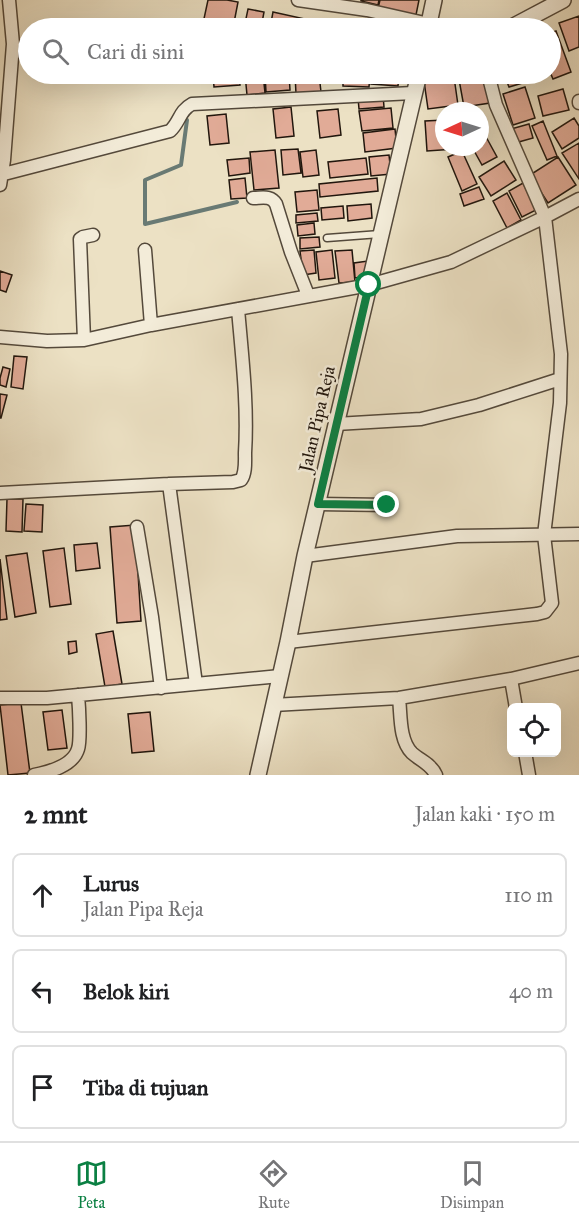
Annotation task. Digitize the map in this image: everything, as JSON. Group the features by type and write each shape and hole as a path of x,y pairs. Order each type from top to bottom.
{"street":[{"path":"9,0 13,44 5,90 1,178 170,131 189,106 413,93"},
{"path":"298,0 367,10 398,18"},
{"path":"430,18 434,0"},
{"path":"529,18 563,0"},
{"name":"Jalan Pipa Reja","path":"258,775 336,424 416,84"},
{"path":"288,642 537,614 545,612 552,603 544,535 560,403 561,354 545,217 496,105 491,84"},
{"path":"253,198 274,199 308,295"},
{"path":"0,337 47,341 84,340 152,325 369,285 451,262 579,199"},
{"path":"84,340 80,239 93,235"},
{"path":"145,250 152,325"},
{"path":"0,493 233,482 243,478 246,427 238,309"},
{"path":"336,424 421,419 479,405 560,379"},
{"path":"169,484 196,684"},
{"path":"318,504 387,505"},
{"path":"137,527 161,688"},
{"path":"306,556 457,536 579,534"},
{"path":"273,705 399,698 511,679 579,663"},
{"path":"0,698 24,699 78,695 280,676"},
{"path":"511,679 515,703"},
{"path":"34,775 64,765 72,759 79,748 78,695"},
{"path":"399,698 404,740 410,751 433,768 436,775"},
{"path":"526,757 529,775"}],"lane":[{"path":"327,238 381,234"}],"building":[{"path":"208,0 238,2 235,18 204,18"},
{"path":"361,0 379,0 378,5"},
{"path":"380,0 419,0 416,15 378,8"},
{"path":"248,9 264,12 263,18 246,18"},
{"path":"273,12 300,18 272,18"},
{"path":"579,16 579,47 569,51 561,22"},
{"path":"561,45 571,72 561,76"},
{"path":"214,84 240,84 240,85 214,87"},
{"path":"246,84 264,84 265,93 247,95"},
{"path":"266,84 290,84 290,90 266,92"},
{"path":"296,84 320,84 321,92 296,94"},
{"path":"343,84 369,84 369,87 343,86"},
{"path":"371,84 398,84 398,86"},
{"path":"424,84 455,84 458,102 435,102 435,108 428,109"},
{"path":"460,84 487,84 490,103 463,102"},
{"path":"525,87 535,118 513,125 503,94"},
{"path":"563,89 569,110 543,116 538,96"},
{"path":"383,95 384,107 359,109 358,98"},
{"path":"291,107 294,136 276,138 273,109"},
{"path":"391,108 393,128 362,131 359,111"},
{"path":"338,109 341,135 320,138 317,111"},
{"path":"226,114 229,143 210,145 207,116"},
{"path":"574,118 579,126 579,138 562,149 552,132"},
{"path":"435,120 435,150 427,151 425,121"},
{"path":"543,121 557,156 547,160 532,126"},
{"path":"529,124 533,138 515,143 511,129"},
{"path":"395,129 397,148 365,152 363,133"},
{"path":"489,142 497,157 482,165 477,156 489,156"},
{"path":"579,143 579,179 562,153"},
{"path":"298,149 301,173 283,175 281,150"},
{"path":"275,150 279,188 254,190 250,152"},
{"path":"316,150 319,175 303,177 300,152"},
{"path":"389,155 391,174 371,176 369,157"},
{"path":"464,156 477,184 462,191 448,157"},
{"path":"558,157 576,185 548,203 530,175"},
{"path":"249,158 250,173 229,176 227,160"},
{"path":"366,158 368,174 330,178 328,162"},
{"path":"504,161 516,180 491,196 479,177"},
{"path":"245,178 247,198 231,199 229,180"},
{"path":"377,178 378,191 320,197 319,184"},
{"path":"523,183 536,210 522,217 509,191"},
{"path":"479,187 484,199 464,206 460,194"},
{"path":"317,190 319,210 297,212 295,192"},
{"path":"507,193 521,220 507,228 493,201"},
{"path":"371,204 372,218 348,221 347,206"},
{"path":"343,206 344,218 322,220 321,208"},
{"path":"317,213 318,221 296,223 296,215"},
{"path":"314,223 315,234 298,236 297,225"},
{"path":"319,237 320,247 300,249 300,238"},
{"path":"314,250 316,273 303,275 300,251"},
{"path":"332,250 335,278 319,280 316,252"},
{"path":"352,250 355,282 339,283 335,251"},
{"path":"368,261 370,276 355,278 354,263"},
{"path":"0,271 12,275 6,292 0,290"},
{"path":"14,356 27,357 23,389 11,387"},
{"path":"3,367 10,369 6,387 0,385"},
{"path":"0,394 7,395 1,418 0,418"},
{"path":"7,499 23,499 22,532 6,531"},
{"path":"26,504 43,505 42,532 24,531"},
{"path":"135,525 141,621 117,623 110,527"},
{"path":"97,543 100,568 76,571 74,545"},
{"path":"64,548 71,604 50,607 43,551"},
{"path":"27,553 36,613 15,617 6,556"},
{"path":"0,559 7,619 0,620"},
{"path":"113,631 122,684 105,687 96,634"},
{"path":"76,641 77,652 69,654 68,642"},
{"path":"21,703 30,773 8,775 0,705"},
{"path":"62,710 67,748 48,750 43,712"},
{"path":"150,712 154,751 132,753 128,714"}],"waterway":[{"path":"187,120 181,165 145,180 145,224 237,202"}],"route":[{"path":"369,285 318,504 387,505"}]}
